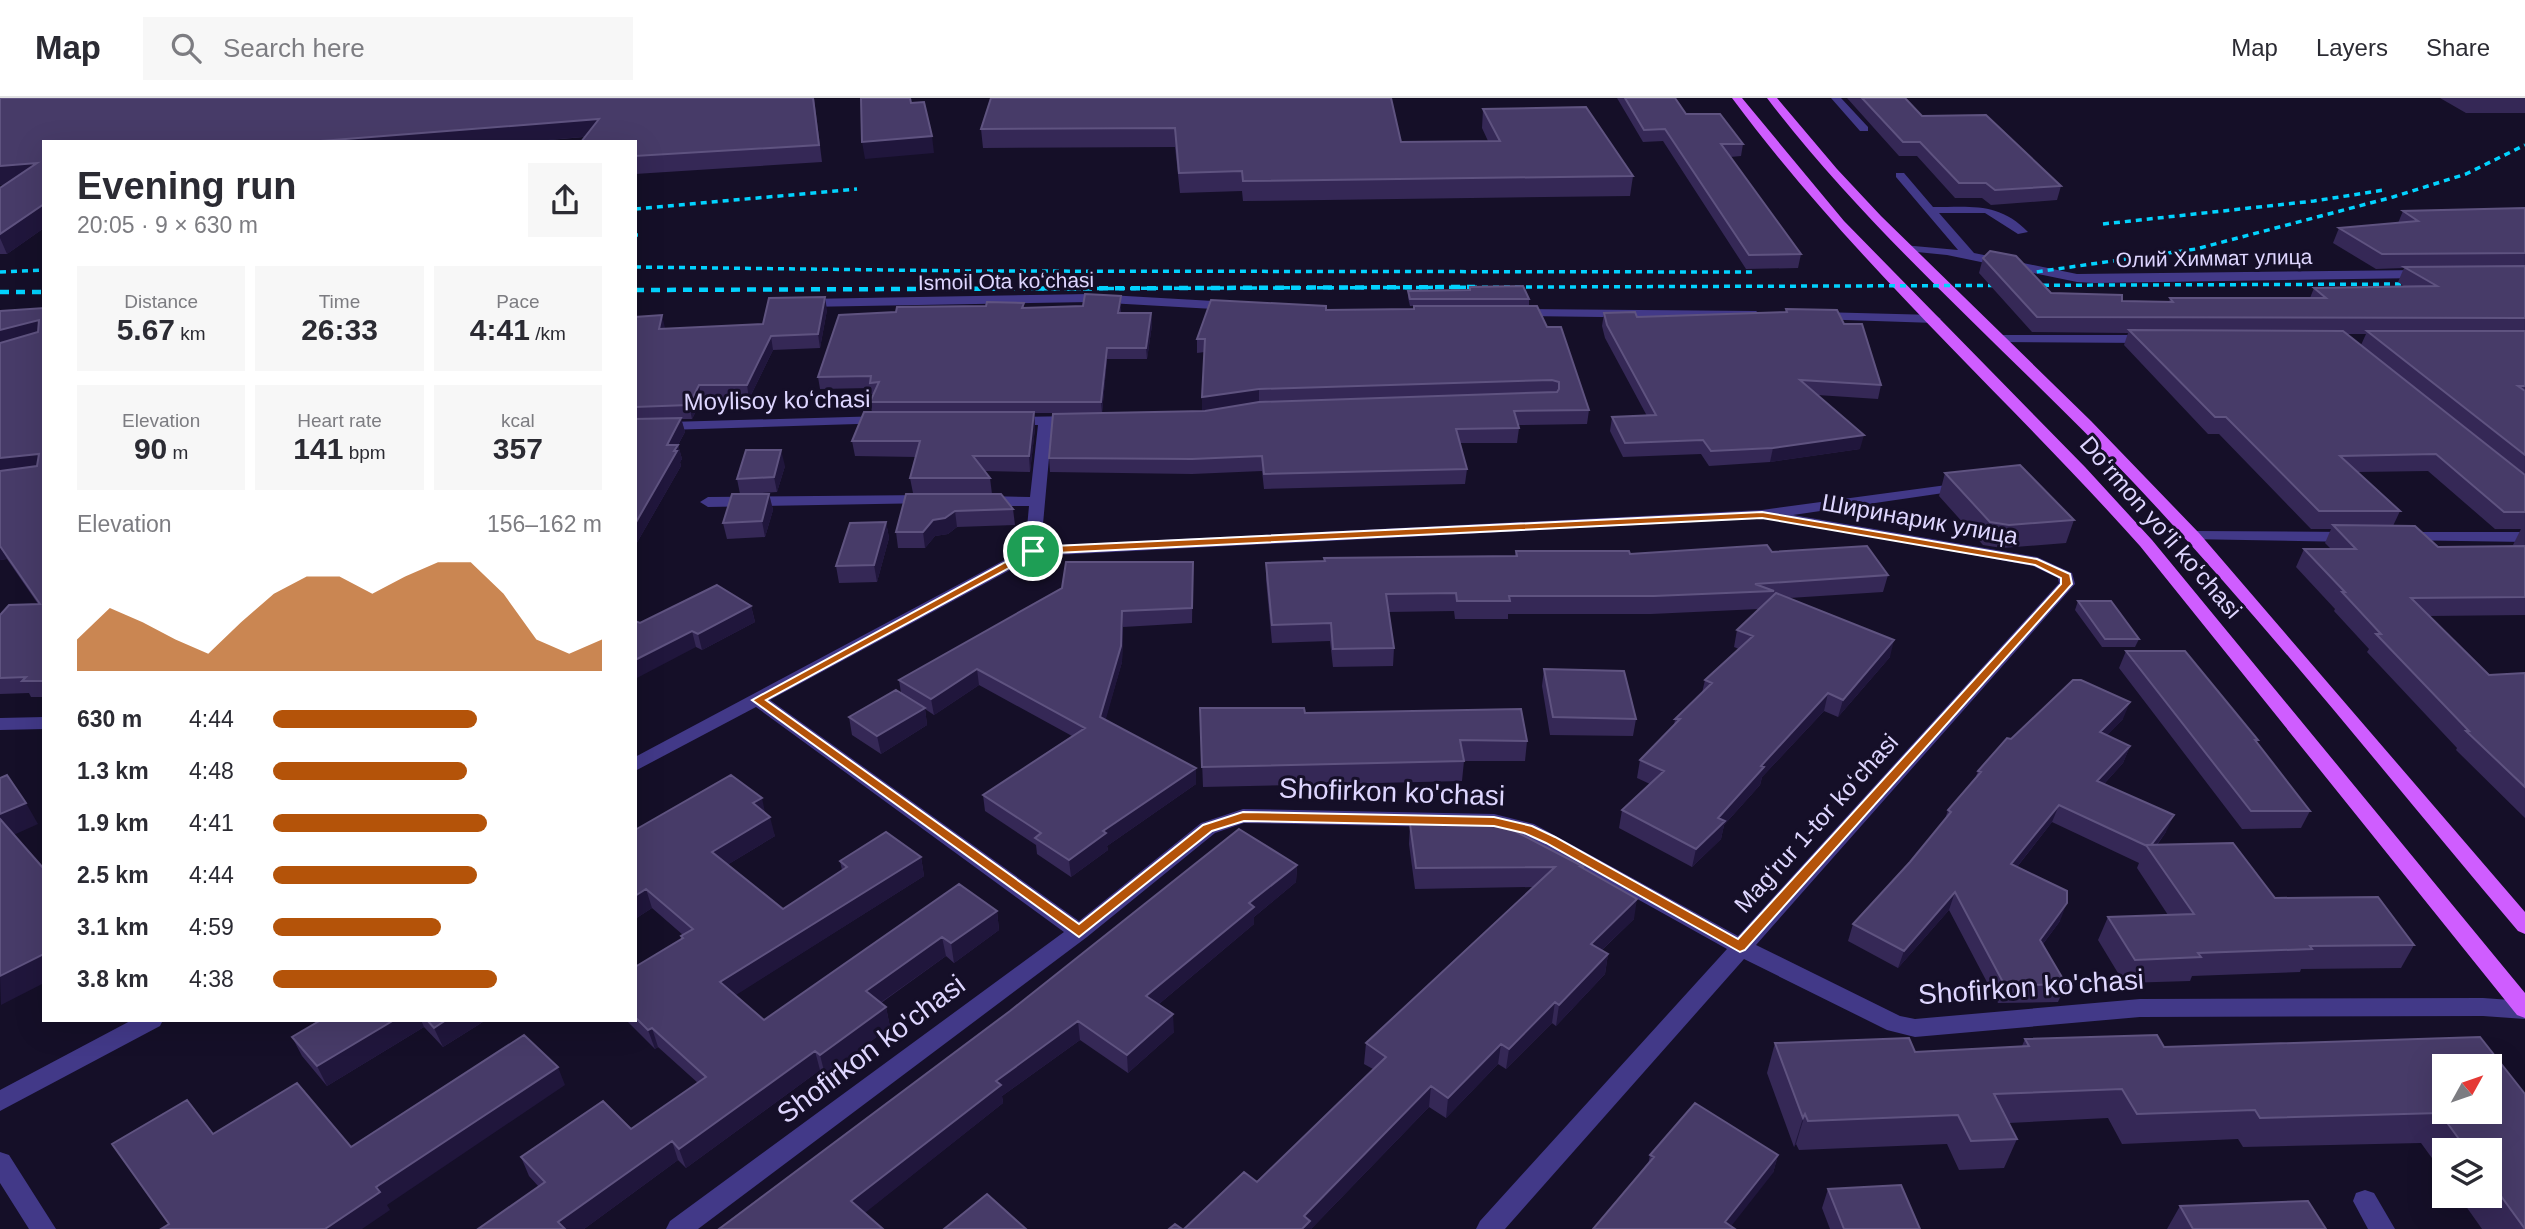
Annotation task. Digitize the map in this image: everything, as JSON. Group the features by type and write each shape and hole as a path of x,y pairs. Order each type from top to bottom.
{"main road":[{"name":"Do‘rmon yo‘li ko‘chasi","path":"1737,98 1840,223 1935,318 2146,543 2525,1009"},
{"name":"Do‘rmon yo‘li ko‘chasi","path":"1772,98 1833,171 2193,536 2525,926"}],"street":[{"path":"1836,98 1864,129"},
{"path":"1900,175 1969,255"},
{"path":"1930,209 1986,210 1996,213 2022,232"},
{"name":"Олий Химмат улица","path":"1908,247 1969,255 2077,278 2095,279 2432,274"},
{"name":"Ismoil Ota koʻchasi","path":"790,304 1091,298 1245,307"},
{"path":"1505,313 1764,315"},
{"path":"1804,315 1935,318"},
{"path":"2001,339 2165,339"},
{"name":"Moylisoy koʻchasi","path":"637,426 895,420"},
{"path":"1004,421 1085,420"},
{"path":"1033,551 1045,421"},
{"path":"637,764 1033,551 1762,515 1976,484"},
{"path":"708,502 1037,502"},
{"name":"Ширинарик улица","path":"1762,515 2037,562 2066,576"},
{"path":"2193,536 2363,537"},
{"path":"2390,537 2525,537"},
{"name":"Magʻrur 1-tor koʻchasi","path":"1489,1229 2067,584 2066,576"},
{"path":"758,700 1079,932"},
{"path":"0,724 42,723"},
{"name":"Shofirkon ko'chasi","path":"679,1229 1079,932 1208,828 1243,816 1494,821 1528,829 1740,947 1895,1024 1915,1028 2140,1008 2525,1009"},
{"path":"0,1101 148,1022"},
{"path":"0,1162 43,1229"},
{"path":"2365,1200 2382,1229"}],"building":[{"path":"0,98 813,98 819,145 637,156 637,140 583,140 599,119 333,140 42,140 42,205 0,234 0,188 37,163 0,166"},
{"path":"861,98 910,98 911,103 924,102 932,136 862,142"},
{"path":"991,98 1391,98 1401,142 1500,141 1483,109 1586,107 1633,176 1243,181 1242,171 1179,173 1175,128 981,129"},
{"path":"1625,98 1675,98 1686,114 1720,114 1743,144 1721,144 1801,254 1749,255 1665,129 1644,130"},
{"path":"1862,98 1905,98 1922,116 1986,115 2061,186 1995,190 1986,183 1959,183 1920,142 1903,142"},
{"path":"2525,208 2525,253 2382,254 2339,228 2418,221 2403,211"},
{"path":"1990,251 2016,256 2051,293 2122,295 2122,301 2173,302 2170,298 2326,298 2314,288 2437,286 2404,267 2525,266 2525,318 2037,317 1983,258"},
{"path":"1523,286 1529,299 1410,299 1408,291 1470,290 1470,287"},
{"path":"1085,294 1121,296 1118,313 1151,313 1146,348 1107,348 1101,402 870,402 879,382 870,383 871,376 818,377 839,315 896,312 897,307 986,306 987,302 1024,303 1022,308 1083,306"},
{"path":"825,297 818,334 771,336 747,385 699,385 689,405 637,407 637,317 662,315 659,329 763,324 769,298"},
{"path":"1211,300 1326,306 1326,310 1414,309 1414,306 1537,306 1547,327 1561,327 1589,410 1514,411 1519,428 1456,429 1467,469 1264,474 1262,456 1192,459 1049,458 1053,414 1205,411 1259,402 1557,392 1559,389 1559,382 1552,380 1259,389 1202,397 1205,339 1197,339"},
{"path":"42,308 42,681 22,681 26,677 0,678 0,615 9,605 40,604 0,546 0,471 37,466 39,454 0,458 0,343 38,332 39,320 0,330 0,311"},
{"path":"1786,309 1837,310 1844,324 1862,324 1881,385 1800,380 1864,435 1773,448 1711,451 1703,440 1625,443 1612,417 1656,415 1607,325 1604,313 1635,312 1637,317 1787,312"},
{"path":"2129,330 2343,331 2525,475 2525,512 2504,512 2436,454 2340,456 2400,511 2319,511 2226,417 2215,417"},
{"path":"2367,331 2525,331 2525,386 2518,386 2525,391 2525,455"},
{"path":"864,412 1034,412 1029,456 973,456 990,478 910,478 920,441 852,441"},
{"path":"681,418 667,445 678,445 674,451 677,451 637,521 637,419"},
{"path":"746,450 781,450 774,477 737,479"},
{"path":"2020,465 2074,520 2009,525 1990,522 1945,473"},
{"path":"732,494 769,494 762,521 723,523"},
{"path":"906,494 1001,494 1013,509 955,511 945,518 933,520 923,532 896,532"},
{"path":"886,522 874,565 836,566 850,523"},
{"path":"2333,525 2415,526 2438,547 2525,546 2525,597 2411,598 2489,675 2525,673 2525,787 2466,731 2469,731 2376,634 2381,634 2304,549 2356,549"},
{"path":"1767,545 1772,552 1867,546 1888,575 1755,584 1774,591 1654,596 1509,596 1510,601 1457,601 1456,593 1386,594 1394,648 1333,649 1331,623 1272,625 1266,563 1325,561 1324,558 1517,556 1516,551 1629,551 1630,554"},
{"path":"1066,562 1193,562 1192,608 1122,611 1121,646 1100,717 1196,768 1103,831 1106,833 1069,860 1035,838 1041,833 983,795 1085,728 977,669 931,699 899,680 1062,588"},
{"path":"717,585 751,606 698,634 692,631 637,659 637,622 640,623"},
{"path":"1776,593 1894,640 1843,700 1828,693 1718,818 1725,821 1696,849 1622,810 1664,771 1640,760 1680,719 1675,719 1712,683 1705,680 1753,636 1737,630"},
{"path":"2078,601 2111,601 2139,639 2105,639"},
{"path":"2126,651 2185,651 2258,740 2255,740 2310,811 2251,811"},
{"path":"1544,669 1624,671 1636,719 1553,717"},
{"path":"2073,680 2081,680 2130,702 2100,732 2130,746 2097,781 2174,815 2151,845 2147,846 2059,805 2011,864 2067,891 2067,903 2040,940 2066,984 2005,986 1955,892 1904,951 1853,924 1910,862 1951,812 1948,810 1981,772 1978,771 2007,738 2011,739"},
{"path":"896,690 925,708 877,736 849,717"},
{"path":"1200,708 1304,708 1305,713 1521,709 1527,741 1460,740 1464,761 1202,767"},
{"path":"7,775 26,803 0,814 0,778"},
{"path":"731,775 762,798 753,803 770,817 712,852 783,909 847,867 840,861 886,832 921,857 720,982 764,1020 959,884 997,911 951,943 942,937 866,991 886,1007 820,1055 815,1051 679,1149 672,1141 558,1222 565,1229 478,1229 545,1182 521,1157 603,1101 631,1129 706,1077 652,1028 648,1030 637,1019 637,966 693,929 646,889 637,895 637,829"},
{"path":"0,819 42,867 42,955 0,976"},
{"path":"1499,823 1584,867 1581,867 1637,899 1591,944 1608,954 1559,1005 1555,1002 1509,1049 1501,1044 1448,1098 1431,1086 1304,1216 1310,1221 1302,1229 1184,1229 1244,1172 1257,1182 1386,1057 1366,1043 1555,867 1416,868 1410,824"},
{"path":"1239,829 1297,865 1249,903 1254,907 1146,996 1173,1014 1127,1055 1078,1021 996,1081 1001,1085 851,1201 883,1229 719,1229 1010,1011"},
{"path":"2233,843 2275,898 2378,897 2414,945 2310,946 2312,949 2198,953 2201,957 2135,960 2108,917 2194,914 2146,845"},
{"path":"318,1022 391,1022 317,1066 292,1037"},
{"path":"429,1022 443,1022 434,1028"},
{"path":"524,1035 558,1067 376,1187 380,1192 325,1229 161,1229 169,1224 112,1144 187,1100 213,1134 297,1083 351,1147"},
{"path":"2157,1035 2164,1047 2480,1037 2493,1054 2432,1054 2432,1113 2260,1118 2255,1110 2137,1114 2122,1089 1994,1094 2017,1139 1971,1141 1958,1115 1808,1121 1805,1114 1803,1118 1775,1043 1909,1038 1915,1052 2029,1046 2025,1039"},
{"path":"2502,1065 2525,1094 2525,1229 2502,1197 2502,1138 2458,1138 2448,1124 2502,1124"},
{"path":"1695,1103 1778,1155 1725,1222 1735,1229 1593,1229 1654,1157 1650,1155"},
{"path":"1901,1185 1920,1229 1844,1229 1828,1189"},
{"path":"987,1194 1026,1229 944,1229"},
{"path":"2308,1201 2326,1229 2193,1229 2180,1206"},
{"path":"1175,1224 1182,1229 1169,1229"}],"railway":[{"path":"2015,275 2196,249 2393,197 2466,174 2525,145"},
{"path":"637,209 857,189"},
{"path":"2103,224 2314,201 2384,190"},
{"path":"637,267 972,271 1754,272"},
{"path":"0,272 42,270"},
{"path":"954,289 2420,284"},
{"path":"637,290 1475,287"},
{"path":"0,292 42,292"}],"route":[{"path":"1762,515 2037,562 2066,576 2067,584 1740,947 1551,840 1528,829 1494,821 1243,816 1208,828 1079,932 758,700 1033,551 1762,515"}]}
